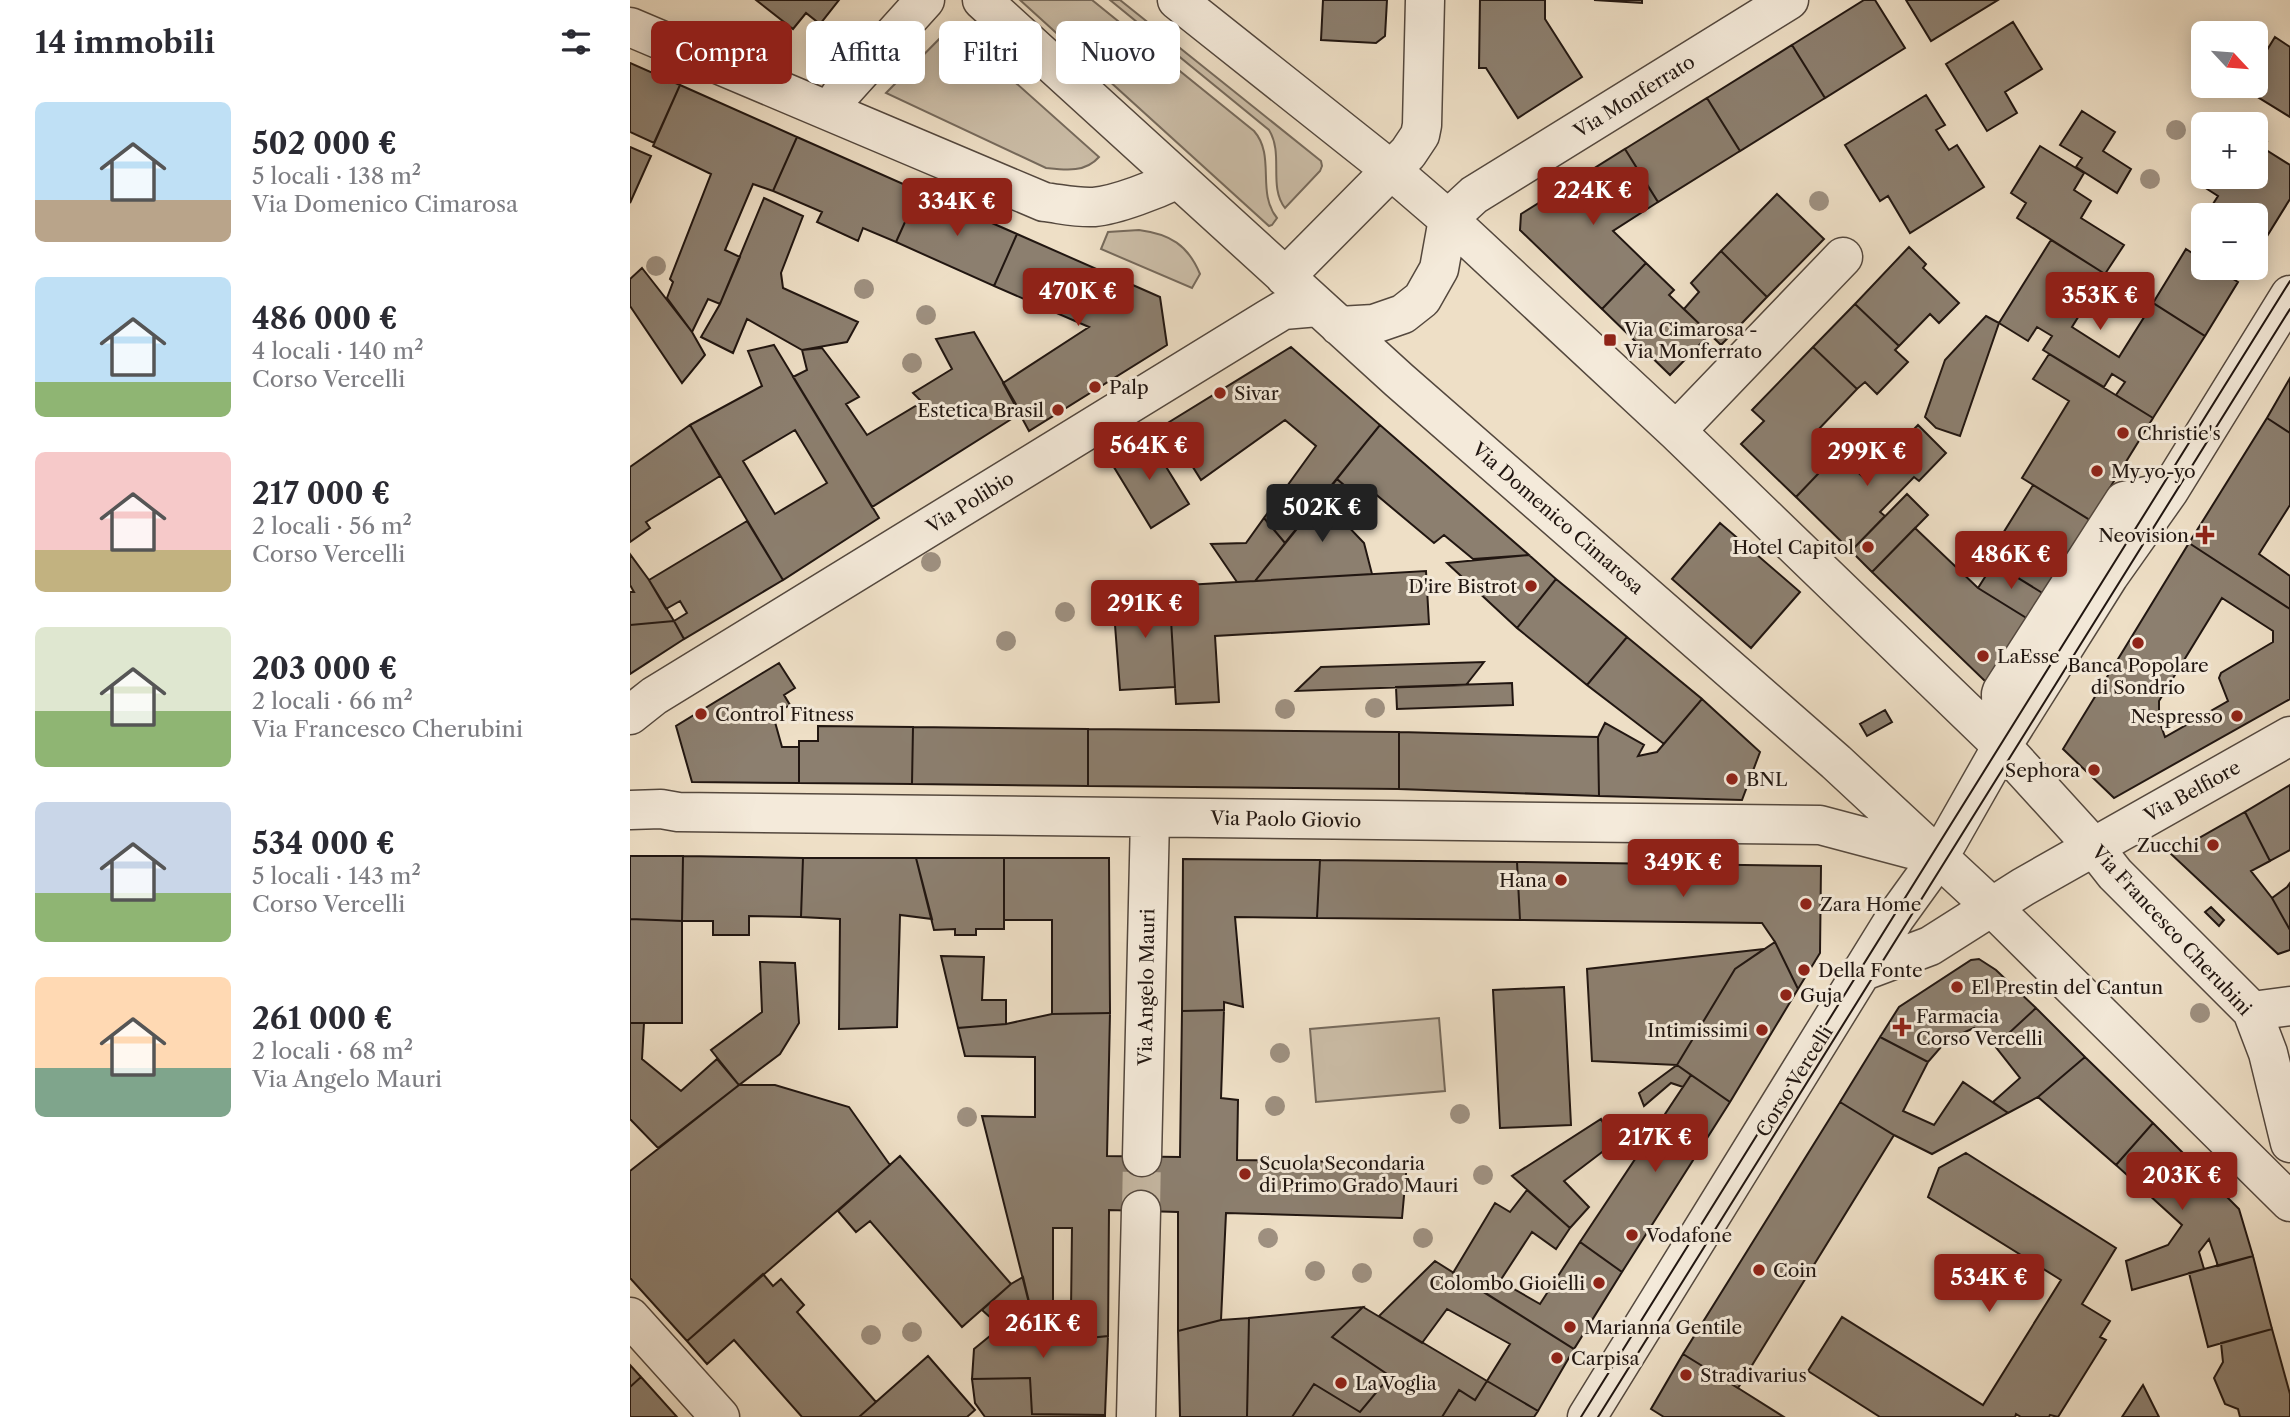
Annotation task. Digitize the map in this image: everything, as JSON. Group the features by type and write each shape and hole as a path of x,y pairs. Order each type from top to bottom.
{"street":[{"path":"830,111 843,91 925,0"},
{"name":"Via Domenico Cimarosa","path":"982,0 1329,317 1778,710 1939,857"},
{"path":"1177,0 1391,170 1448,219 1676,431 2002,746"},
{"path":"1285,277 1408,153 1420,135 1425,0"},
{"name":"Via Monferrato","path":"1448,219 1483,189 1788,0"},
{"path":"630,27 1044,202 1096,207 1178,179"},
{"name":"Via Polibio","path":"630,715 654,696 1283,310 1374,324 1403,314 1422,299 1439,269 1448,219"},
{"path":"1676,431 1843,257"},
{"name":"Corso Vercelli","path":"1587,1417 1861,972 1895,918 1939,857 2002,746 2109,576 2169,491 2290,295"},
{"path":"2109,576 2150,562 2225,441 2220,408"},
{"name":"Corso Vercelli","path":"2002,746 2002,691 2124,501 2169,491"},
{"name":"Via Belfiore","path":"1861,972 1930,946 1991,906 2093,846 2290,736"},
{"name":"Via Francesco Cherubini","path":"2002,746 2115,874 2252,1011 2268,1053 2290,1143"},
{"name":"Via Paolo Giovio","path":"630,810 1820,825 1939,857"},
{"name":"Via Angelo Mauri","path":"1142,1157 1150,818"},
{"path":"1939,857 2290,1202"},
{"path":"2252,1011 2290,1006"},
{"path":"1136,1417 1141,1210"},
{"path":"630,1317 720,1417"}],"shaded area":[{"path":"1020,0 1092,0 1118,21 1056,21 1056,33"},
{"path":"1110,0 1120,0 1146,21 1136,21"},
{"path":"939,39 939,84 1017,84 1099,157 1081,168 1046,168 886,93 895,84 925,84 925,53"},
{"path":"1180,48 1321,161 1320,171 1285,208 1277,190 1275,149 1269,130 1180,57"},
{"path":"1180,71 1254,131 1264,151 1268,197 1277,218 1269,226 1113,84 1180,84"},
{"path":"1139,230 1160,234 1184,248 1200,274 1192,288 1101,249 1108,232"},
{"path":"1439,1018 1445,1091 1316,1102 1310,1029"}],"building":[{"path":"756,0 839,0 822,21 816,21 806,13 793,29 792,21 783,21"},
{"path":"1323,0 1387,0 1385,36 1376,43 1321,40"},
{"path":"1480,0 1545,0 1545,19 1582,77 1518,118 1486,68 1479,68"},
{"path":"1594,0 1642,0 1642,3"},
{"path":"1864,0 1875,0 1905,48 1825,98 1792,45"},
{"path":"1906,0 1998,0 1931,41"},
{"path":"2013,22 2042,69 2005,92 2017,113 1987,131 1946,64"},
{"path":"2275,37 2290,47 2290,117 2259,98 2268,98 2268,48"},
{"path":"1792,45 1825,98 1740,151 1707,98"},
{"path":"630,63 651,72 651,84 680,85 654,143 630,132"},
{"path":"680,85 797,137 773,191 753,184 725,250 740,257 720,304 708,299 692,332 667,298 673,282 670,279 711,174 653,146"},
{"path":"1926,95 1945,125 1936,130 1949,150 1957,145 1984,187 1910,233 1888,196 1880,201 1845,145"},
{"path":"1707,98 1740,151 1658,202 1625,149"},
{"path":"2082,111 2115,132 2103,151 2131,169 2117,193 2076,167 2082,158 2060,145"},
{"path":"797,137 919,191 896,242 863,228 858,241 817,222 822,212 773,191"},
{"path":"2040,146 2084,173 2074,190 2091,201 2081,218 2124,245 2105,274 2017,218 2026,203 2011,193"},
{"path":"630,147 651,156 630,203"},
{"path":"1625,149 1658,202 1613,231 1646,263 1602,309 1520,230 1521,214"},
{"path":"2268,151 2290,165 2290,199 2268,235 2268,203 2214,203 2218,196 2207,189 2268,189"},
{"path":"919,191 1017,234 994,286 896,242"},
{"path":"1777,194 1824,239 1767,297 1721,251"},
{"path":"764,198 803,216 781,273 783,288 858,322 847,342 802,350 747,319 733,353 701,337 720,304"},
{"path":"1017,234 1160,297 1167,345 1029,431 1003,383 1089,327 994,286"},
{"path":"2051,240 2105,274 2072,327 2119,357 2153,303 2205,336 2153,418 2116,395 2125,382 2112,374 2104,387 2043,350 2052,336 2037,327 2028,341 1999,323"},
{"path":"1909,247 1926,264 1923,268 1959,303 1939,323 1930,314 1899,346 1855,304"},
{"path":"2186,249 2191,252 2191,280 2238,282 2205,336 2153,303"},
{"path":"1721,251 1767,297 1721,345 1684,309 1699,292 1691,283"},
{"path":"1646,263 1674,290 1669,295 1710,334 1670,375 1602,309"},
{"path":"642,268 692,332 705,355 682,383 630,306 630,279"},
{"path":"1855,304 1899,346 1895,350 1908,362 1877,394 1865,382 1857,389 1813,347"},
{"path":"1986,316 1999,323 1960,436 1936,428 1925,417 1945,360"},
{"path":"974,332 1021,413 872,507 793,377 807,370 802,350 822,348 859,397 846,404 867,435 922,402 913,393 952,369 936,339"},
{"path":"774,345 879,518 783,580 690,425 762,386 748,351","holes":["795,430 827,483 775,514 743,461"]},
{"path":"1291,347 1380,425 1285,543 1264,518 1316,446 1285,420 1201,480 1166,424"},
{"path":"1813,347 1857,389 1816,432 1838,453 1796,497 1741,444 1764,421 1752,410"},
{"path":"2049,354 2153,418 2090,520 2022,478 2069,401 2033,379"},
{"path":"2290,378 2290,433 2267,418"},
{"path":"2267,418 2290,433 2290,505 2259,554 2290,576 2290,609 2189,543"},
{"path":"690,425 720,476 646,522 650,528 630,542 630,467"},
{"path":"1380,425 1529,555 1473,559 1444,535 1434,543 1367,487 1358,497 1337,479"},
{"path":"1918,425 1946,453 1919,481 1914,477 1880,512 1885,516 1851,551 1796,497 1838,453 1865,479"},
{"path":"1147,436 1189,504 1151,528 1109,459"},
{"path":"1337,479 1358,497 1340,518 1364,543 1372,574 1255,581"},
{"path":"2033,485 2090,520 2044,594 1987,559"},
{"path":"1907,494 1928,515 1872,572 1851,551"},
{"path":"1264,518 1285,543 1255,581 1237,582 1211,544 1246,543"},
{"path":"747,521 783,580 684,639 674,621 687,613 680,601 666,609 649,580"},
{"path":"1720,523 1800,592 1751,648 1672,579"},
{"path":"1915,528 1978,588 2028,619 1988,684 1872,572"},
{"path":"2189,543 2290,609 2290,699 2114,798 2063,749","holes":["2222,598 2273,631 2273,642 2221,673 2219,678 2228,701 2165,737 2159,720 2159,701"]},
{"path":"630,554 674,621 630,625 630,592 634,592 630,585"},
{"path":"1529,555 1556,579 1517,628 1447,563"},
{"path":"1994,563 2044,594 2028,619 1978,588"},
{"path":"1426,571 1429,624 1215,636 1219,702 1176,704 1169,586"},
{"path":"1556,579 1627,637 1587,685 1517,628"},
{"path":"1169,586 1175,687 1120,690 1113,599"},
{"path":"674,621 684,639 630,674 630,625"},
{"path":"1627,637 1702,699 1664,744 1587,685"},
{"path":"1484,662 1466,685 1296,691 1321,667"},
{"path":"779,663 795,688 784,695 790,705 773,715 782,747 799,747 799,783 692,782 676,726"},
{"path":"1512,683 1513,705 1397,709 1396,687"},
{"path":"1702,699 1760,752 1742,800 1599,796 1598,737 1605,723 1644,745 1638,756 1657,752"},
{"path":"1885,710 1892,722 1867,736 1860,724"},
{"path":"818,726 913,727 912,784 799,783 799,741 818,741"},
{"path":"913,727 1088,729 1088,786 912,784"},
{"path":"1088,729 1399,732 1399,789 1088,786"},
{"path":"1399,732 1598,737 1599,796 1399,789"},
{"path":"2290,785 2290,850 2270,861 2245,812"},
{"path":"2245,812 2270,861 2251,871 2272,898 2290,930 2290,950 2278,954 2171,854"},
{"path":"630,856 683,856 682,921 630,919"},
{"path":"683,856 803,858 801,917 749,916 749,935 713,935 713,921 682,921"},
{"path":"803,858 916,858 932,919 900,915 897,1027 839,1029 840,919 801,917"},
{"path":"916,858 1004,858 1004,929 976,929 976,935 955,935 955,929 934,930"},
{"path":"1004,858 1109,858 1110,1013 1052,1014 1052,920 1004,920"},
{"path":"1183,859 1320,860 1317,918 1235,917 1243,1007 1224,1002 1224,1010 1182,1011"},
{"path":"1320,860 1517,862 1520,920 1317,918"},
{"path":"1517,862 1821,866 1820,953 1798,989 1775,942 1762,923 1520,920"},
{"path":"2290,883 2290,930 2272,898"},
{"path":"2211,907 2224,920 2219,926 2205,912"},
{"path":"630,919 682,921 682,1023 630,1023"},
{"path":"1775,942 1798,989 1730,1102 1677,1065 1735,969"},
{"path":"1764,949 1735,969 1677,1065 1592,1061 1587,969"},
{"path":"941,956 984,957 982,1000 1006,1000 1006,1024 958,1028"},
{"path":"1979,959 1996,970 2036,1008 1995,1046 1974,1028 1947,1040 1928,1062 1880,1037 1899,1007 1971,960"},
{"path":"760,962 795,963 799,1023 780,1054 739,1085 711,1050 762,1012"},
{"path":"1564,987 1571,1125 1500,1128 1493,990"},
{"path":"2036,1008 2085,1057 2038,1097 2008,1113 1993,1102 2020,1078 1995,1046"},
{"path":"1224,1010 1221,1098 1238,1100 1237,1160 1407,1163 1402,1218 1226,1213 1221,1320 1178,1331 1178,1212 1109,1210 1108,1336 1039,1343 982,1116 1035,1117 1035,1057 965,1056 958,1028 1006,1024 1052,1014 1110,1013 1107,1156 1180,1157 1182,1011","holes":["1053,1228 1072,1228 1071,1310 1053,1310"]},
{"path":"630,1023 644,1023 642,1059 681,1091 717,1059 739,1085 658,1148 630,1119"},
{"path":"1880,1037 1928,1062 1903,1111 1934,1125 1963,1082 2008,1113 1932,1154 1894,1135 1840,1102"},
{"path":"2085,1057 2153,1123 2116,1165 2038,1097"},
{"path":"1677,1065 1691,1075 1683,1087 1671,1083 1644,1106 1639,1093"},
{"path":"1691,1075 1730,1102 1622,1272 1580,1242"},
{"path":"739,1085 775,1085 849,1107 890,1165 687,1341 630,1278 630,1171"},
{"path":"1840,1102 1894,1135 1738,1388 1683,1354"},
{"path":"1601,1119 1614,1143 1564,1181 1589,1207 1570,1228 1512,1176"},
{"path":"2153,1123 2239,1209 2253,1256 2218,1266 2209,1239 2199,1252 2204,1269 2132,1290 2126,1261 2168,1245 2182,1225 2116,1165"},
{"path":"1966,1153 2116,1248 2082,1304 2110,1321 2100,1337 2106,1340 2058,1417 2021,1417 2016,1414 2015,1417 1880,1417 1808,1371 1842,1317 1983,1405 2061,1280 1928,1197 1939,1168"},
{"path":"900,1156 1011,1284 962,1327 870,1221 856,1232 838,1211"},
{"path":"1527,1190 1570,1228 1556,1249 1532,1232 1500,1281 1540,1304 1580,1242 1622,1272 1574,1349 1453,1273 1495,1203 1510,1212"},
{"path":"2253,1256 2272,1329 2208,1347 2189,1273"},
{"path":"1435,1261 1574,1349 1538,1411 1487,1381 1510,1344 1447,1309 1422,1343 1379,1316"},
{"path":"763,1274 773,1286 781,1279 804,1305 797,1312 876,1402 859,1417 802,1417 734,1340 707,1364 687,1341"},
{"path":"1023,1277 1039,1343 1108,1336 1105,1415 1032,1414 1030,1378 972,1379 974,1349 1001,1327 982,1310"},
{"path":"1363,1307 1332,1337 1390,1376 1360,1412 1314,1384 1292,1417 1247,1417 1249,1318"},
{"path":"1363,1307 1487,1381 1475,1400 1459,1390 1442,1417 1292,1417 1314,1384 1360,1412 1390,1376 1332,1337"},
{"path":"1249,1318 1247,1417 1180,1417 1178,1331 1221,1320"},
{"path":"2272,1329 2290,1394 2290,1417 2240,1417 2238,1409 2225,1404 2214,1378 2223,1362 2221,1343"},
{"path":"1683,1354 1784,1417 1664,1417 1651,1409"},
{"path":"928,1356 975,1410 967,1417 859,1417"},
{"path":"630,1365 641,1377 630,1387"},
{"path":"641,1377 677,1417 630,1417 630,1387"},
{"path":"1030,1378 1032,1414 1105,1417 985,1417 975,1403 972,1379"},
{"path":"1487,1381 1538,1411 1534,1417 1442,1417 1459,1390 1475,1400"},
{"path":"2143,1385 2159,1417 2122,1417"}],"tunnel":[{"path":"1141,1210 1142,1157"}],"tram line":[{"path":"1581,1417 2290,281"},
{"path":"1598,1417 2290,309"}],"place":[{"name":"Via Cimarosa - Via Monferrato","path":"1610,340"},
{"name":"Palp","path":"1095,387"},
{"name":"Sivar","path":"1220,393"},
{"name":"Estetica Brasil","path":"1058,410"},
{"name":"Christie's","path":"2123,433"},
{"name":"My yo-yo","path":"2097,471"},
{"name":"Neovision","path":"2205,535"},
{"name":"Hotel Capitol","path":"1868,547"},
{"name":"D'ire Bistrot","path":"1531,586"},
{"name":"Banca Popolare di Sondrio","path":"2138,643"},
{"name":"LaEsse","path":"1983,656"},
{"name":"Control Fitness","path":"701,714"},
{"name":"Nespresso","path":"2237,716"},
{"name":"Sephora","path":"2094,770"},
{"name":"BNL","path":"1732,779"},
{"name":"Zucchi","path":"2213,845"},
{"name":"Hana","path":"1561,880"},
{"name":"Zara Home","path":"1806,904"},
{"name":"Della Fonte","path":"1804,970"},
{"name":"El Prestin del Cantun","path":"1957,987"},
{"name":"Guja","path":"1786,995"},
{"name":"Farmacia Corso Vercelli","path":"1902,1027"},
{"name":"Intimissimi","path":"1762,1030"},
{"name":"Scuola Secondaria di Primo Grado Mauri","path":"1245,1174"},
{"name":"Vodafone","path":"1632,1235"},
{"name":"Coin","path":"1759,1270"},
{"name":"Colombo Gioielli","path":"1599,1283"},
{"name":"Marianna Gentile","path":"1570,1327"},
{"name":"Carpisa","path":"1557,1358"},
{"name":"Stradivarius","path":"1686,1375"},
{"name":"La Voglia","path":"1341,1383"}]}
